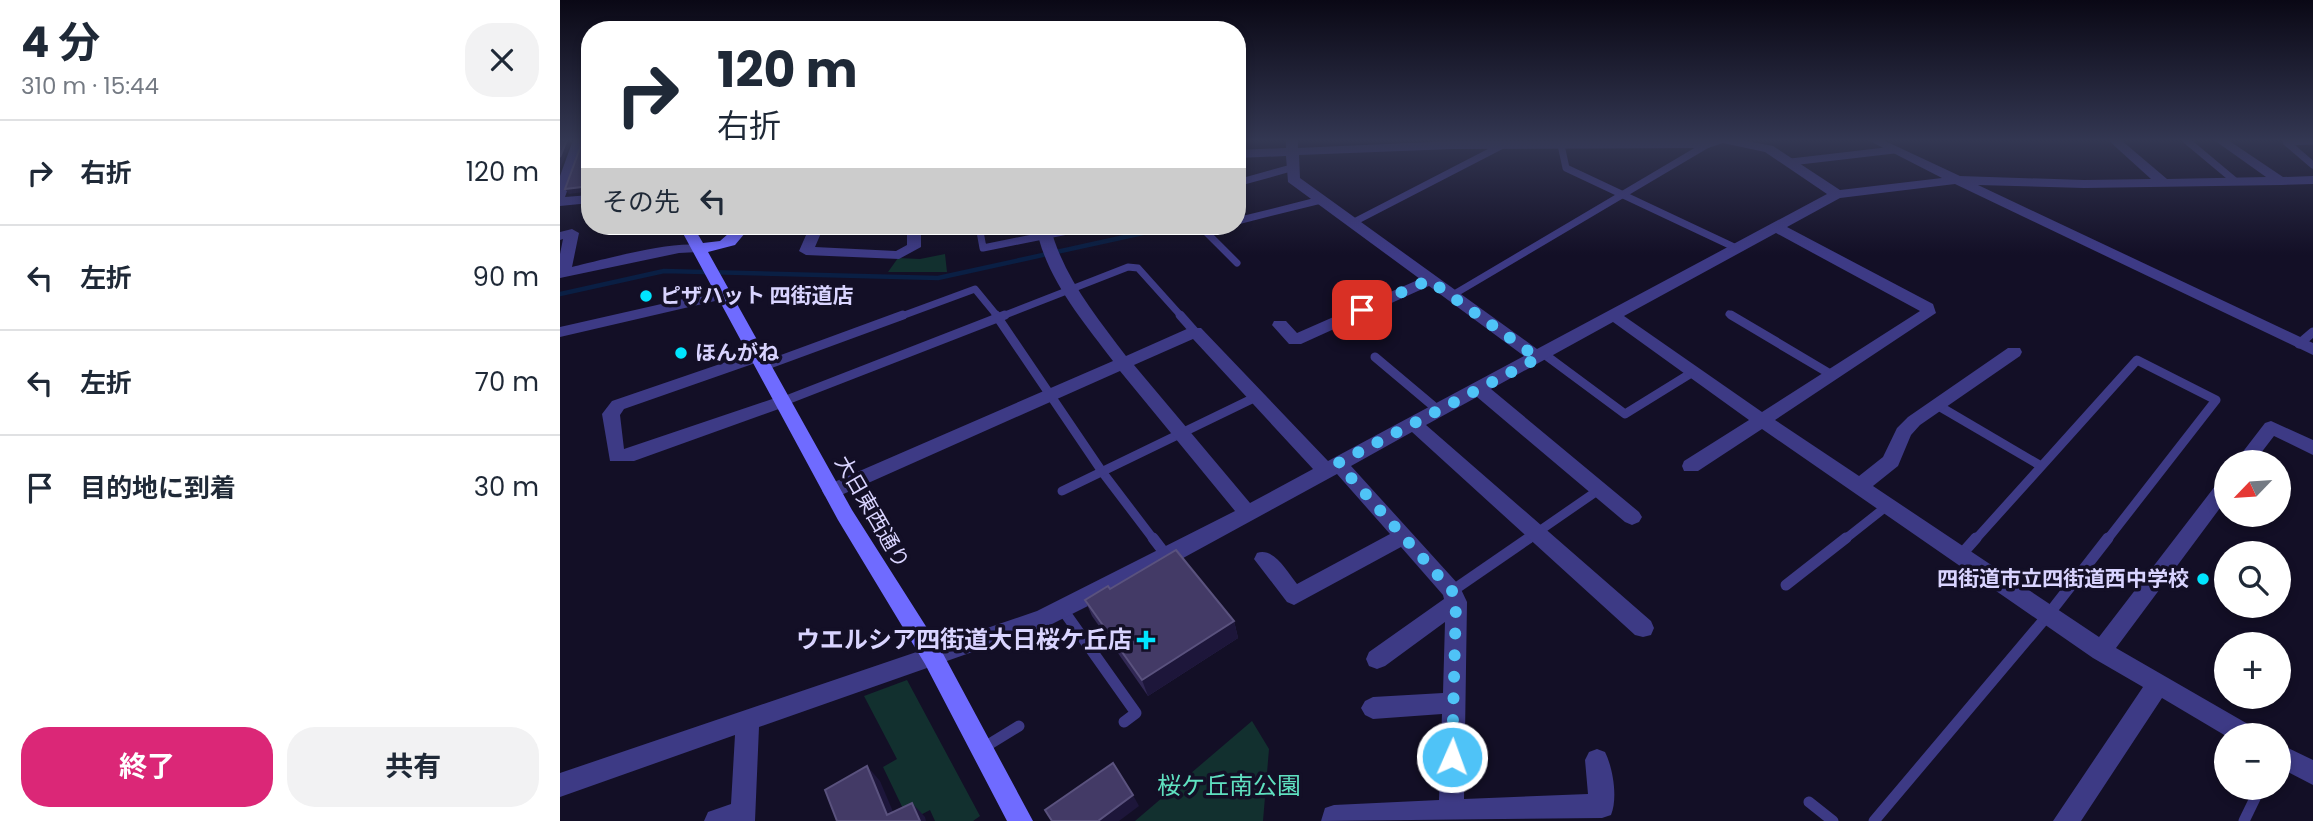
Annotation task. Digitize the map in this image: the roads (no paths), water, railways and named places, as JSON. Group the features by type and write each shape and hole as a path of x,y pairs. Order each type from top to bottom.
{"street":[{"path":"1293,178 1451,296 1541,356"},
{"path":"1814,178 1836,194"},
{"path":"1952,178 2306,347"},
{"path":"2159,178 2163,182"},
{"path":"2284,178 2313,194"},
{"path":"560,785 1063,610 1541,356 1836,194 1955,180 2084,184 2313,180"},
{"path":"560,202 581,200"},
{"path":"1691,466 1928,313 1927,307 1776,227"},
{"path":"560,236 572,233 561,274 679,249 727,244 738,235"},
{"name":"大日東西通り","path":"691,235 832,491 933,657 1020,821"},
{"path":"813,235 806,251 899,255 914,247 914,235"},
{"path":"1045,235 1050,254 1069,289 1122,363 1248,513"},
{"path":"1280,325 1295,340 1429,280"},
{"path":"560,332 723,295"},
{"path":"1614,316 2101,651 2223,723"},
{"path":"832,491 1195,332 1256,397 1404,536 1454,596 1451,816"},
{"path":"1859,486 1891,461 1903,432 2014,352"},
{"path":"761,361 618,405 611,414 616,456 628,456 784,401"},
{"path":"1478,388 1632,517"},
{"path":"1413,423 1643,628"},
{"path":"2253,450 2270,427 2313,448"},
{"path":"2101,651 2214,502"},
{"path":"1264,559 1294,596 1404,536"},
{"path":"1377,659 1454,596"},
{"path":"2066,821 2157,686"},
{"path":"1373,708 1454,703"},
{"path":"718,821 742,816 748,720"},
{"path":"1334,821 1334,817 1451,816 1602,806 1597,760"},
{"path":"2291,761 2313,773"}],"lane":[{"path":"1352,223 1439,178"},
{"path":"1587,178 1737,248"},
{"path":"1451,296 1651,178"},
{"path":"2232,178 2235,181"},
{"path":"1246,219 1321,200"},
{"path":"981,235 984,248 1027,235"},
{"path":"1209,235 1237,263"},
{"path":"784,401 1128,267 1138,268 1195,332"},
{"path":"761,361 975,289 999,317 1103,473 1167,557"},
{"path":"1729,314 1832,375"},
{"path":"2306,347 2313,332"},
{"path":"1375,356 1438,410"},
{"path":"1541,356 1625,414 1693,372"},
{"path":"1874,821 2048,615 2216,400 2137,360 1960,556"},
{"path":"1062,491 1256,397"},
{"path":"1937,405 2041,466"},
{"path":"1454,596 1600,489"},
{"path":"1786,585 1887,506"},
{"path":"1063,610 1136,713 1124,722"},
{"path":"982,749 1020,726"},
{"path":"2244,821 2254,800"},
{"path":"1809,802 1833,821"}],"waterway":[{"path":"560,294 664,271 938,278 1134,235"}],"place":[{"name":"ピザハット 四街道店","path":"646,296"},
{"name":"ほんがね","path":"681,353"},
{"name":"四街道市立四街道西中学校","path":"2203,579"},
{"name":"ウエルシア四街道大日桜ケ丘店","path":"1146,640"}],"park label":[{"name":"桜ケ丘南公園","path":"1229,786"}]}
